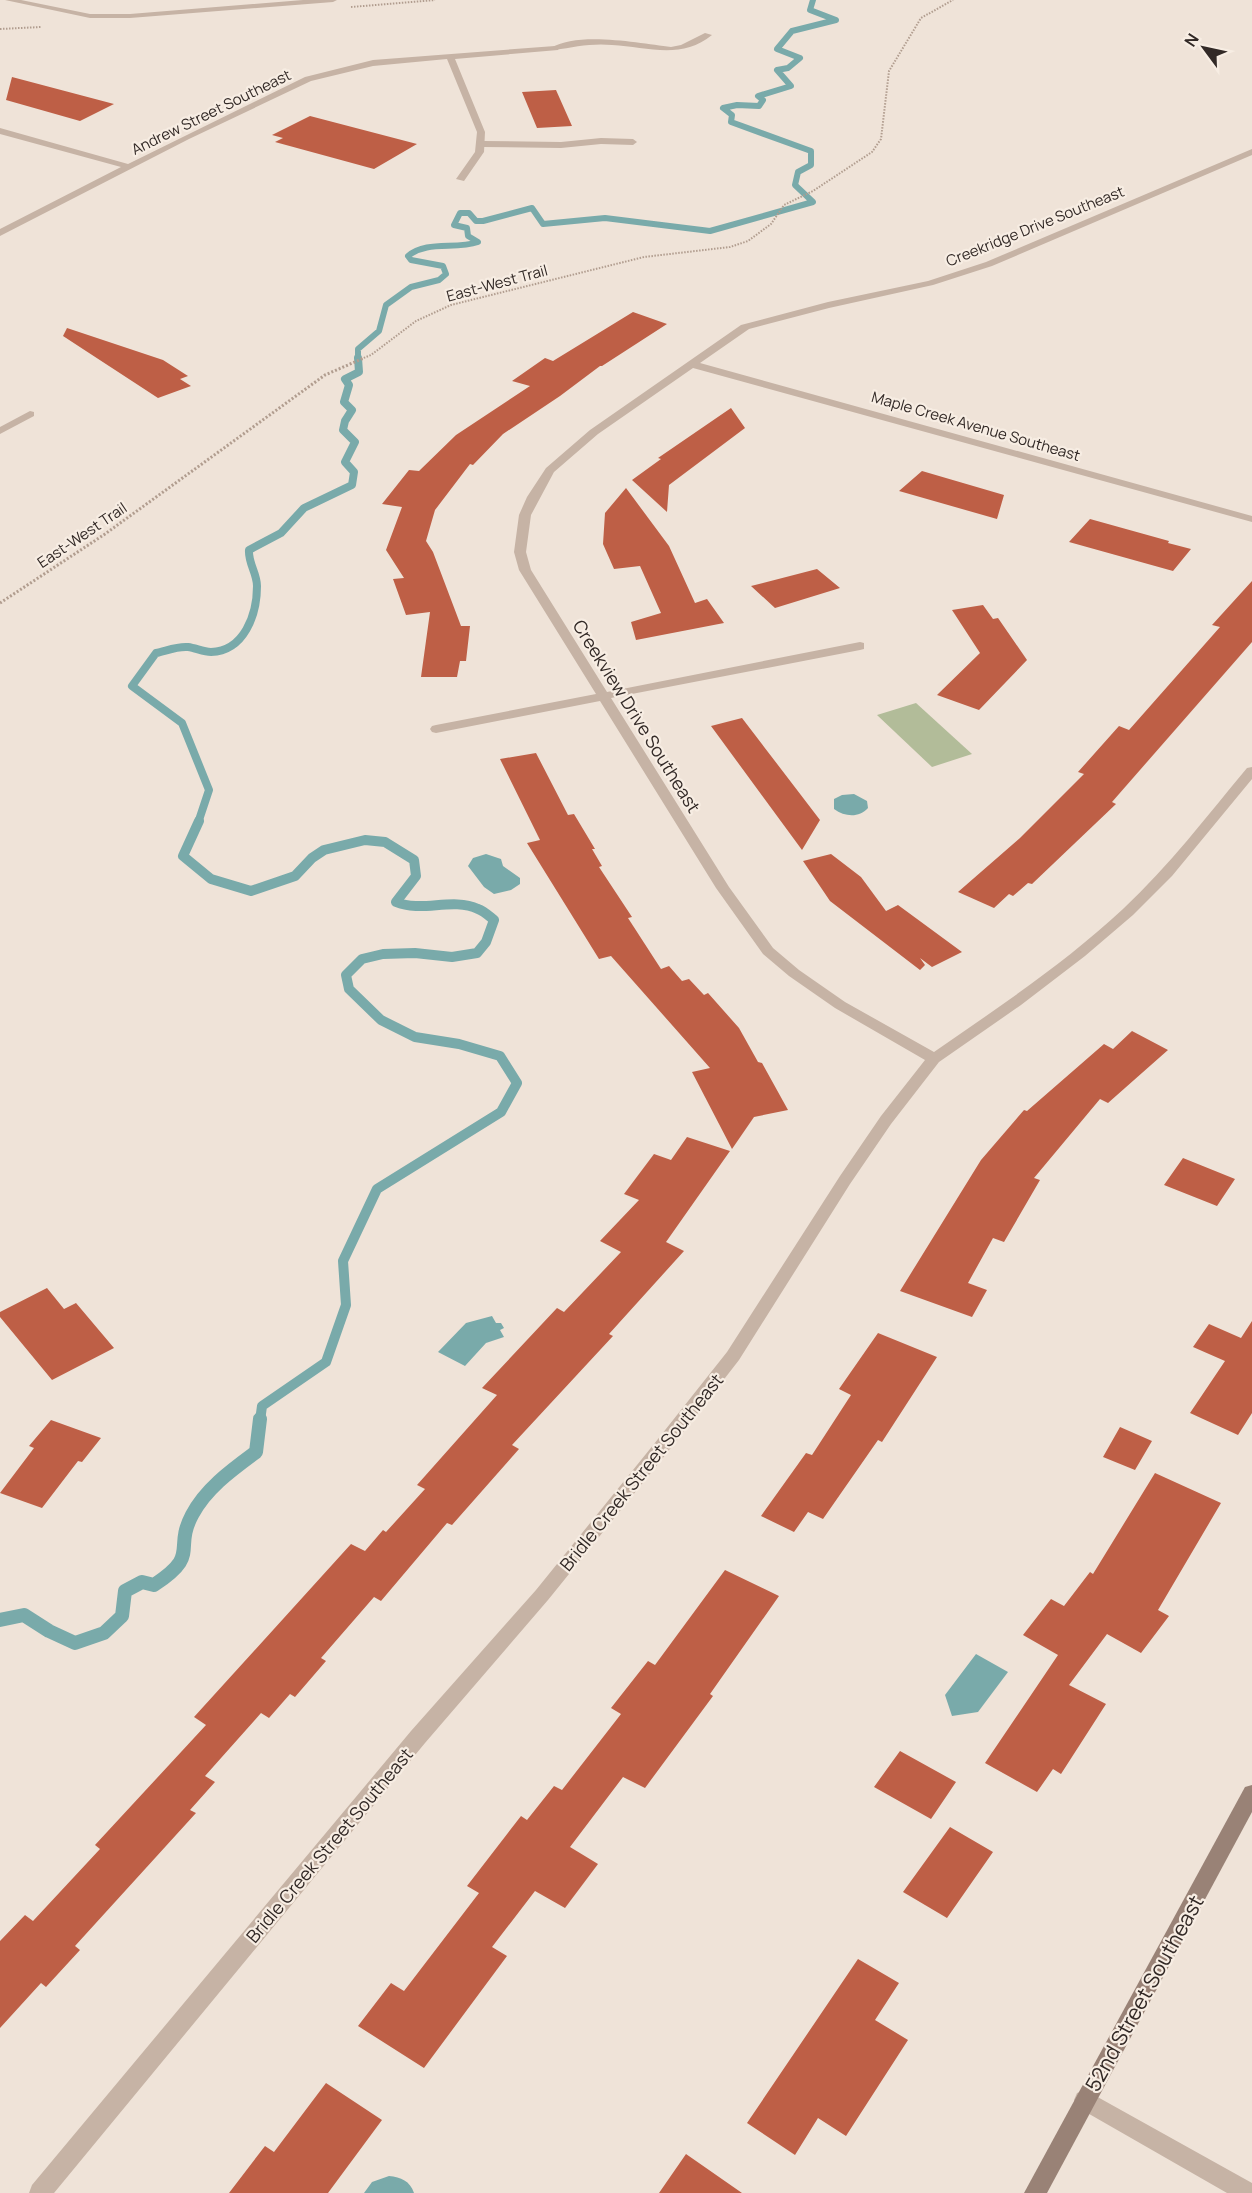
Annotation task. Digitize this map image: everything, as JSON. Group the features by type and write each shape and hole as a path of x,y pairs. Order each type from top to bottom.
{"main road":[{"name":"52nd Street Southeast","path":"1035,2193 1252,1793"}],"street":[{"path":"9,0 90,16 130,16 333,0"},
{"name":"Andrew Street Southeast","path":"0,233 239,111 308,79 373,63 555,48 585,42 611,42 671,49 683,47 708,35"},
{"path":"450,56 481,132 483,144 479,155 461,179"},
{"path":"0,131 129,167"},
{"path":"483,144 561,145 601,141 633,142"},
{"name":"Creekridge Drive Southeast","path":"692,364 745,327 828,305 930,283 970,271 1252,152"},
{"name":"Maple Creek Avenue Southeast","path":"692,364 1252,519"},
{"name":"Creekview Drive Southeast","path":"692,364 594,432 550,470 525,515 520,552 525,570 723,888 768,951 794,974 840,1005 934,1059"},
{"path":"0,431 30,414"},
{"path":"436,729 860,646"},
{"name":"Bridle Creek Street Southeast","path":"40,2193 414,1741 542,1595 660,1449 733,1356 886,1119 934,1059 1025,995 1080,953 1128,912 1245,790 1252,771"},
{"path":"1085,2100 1248,2193"}],"path":[{"name":"East-West Trail","path":"0,603 105,534 325,375 371,355 416,321 432,313 451,305 644,257 741,245 771,224 784,205 813,191 872,152 881,139 889,71 914,26 921,18 952,0"}],"green space":[{"path":"916,703 972,754 932,767 877,715"}],"water":[{"path":"854,794 867,801 868,808 856,815 843,814 834,809 834,799 842,795"},
{"path":"486,854 501,859 503,866 520,878 520,884 511,890 494,894 484,887 468,866 473,858"},
{"path":"492,1316 496,1323 501,1323 504,1328 500,1330 504,1337 486,1343 465,1366 438,1352 466,1323"},
{"path":"976,1654 1008,1672 978,1712 952,1716 945,1695"},
{"path":"389,2176 404,2180 414,2193 364,2193 372,2182"}],"building":[{"path":"12,77 114,104 80,121 6,100"},
{"path":"556,90 572,126 537,128 522,92"},
{"path":"310,116 417,144 374,169 275,142 283,138 272,135"},
{"path":"633,312 667,324 600,366 503,434 473,465 470,464 435,510 426,541 433,552 461,626 470,626 466,661 460,661 457,677 421,677 430,612 406,615 393,579 404,578 386,550 402,507 382,504 409,470 419,471 456,435 530,386 512,381 545,358 553,361"},
{"path":"67,328 163,360 188,376 180,379 191,386 158,398 63,336"},
{"path":"731,408 745,428 669,485 667,512 632,480 661,459 658,458"},
{"path":"922,471 1004,495 997,519 899,491"},
{"path":"626,488 669,546 695,603 707,599 724,623 636,640 631,622 661,613 640,566 614,569 603,544 605,513"},
{"path":"1090,519 1191,549 1173,571 1069,542"},
{"path":"817,569 840,588 775,608 751,586"},
{"path":"1252,581 1252,642 1112,802 1116,804 1032,884 1028,883 1013,896 1009,894 994,908 958,892 1020,838 1084,774 1078,772 1119,726 1129,730 1220,627 1212,625"},
{"path":"983,605 993,619 998,618 1027,660 979,710 937,695 980,653 952,610"},
{"path":"742,718 820,820 802,850 711,726"},
{"path":"536,753 568,815 574,814 595,849 592,849 602,866 599,867 632,917 628,918 661,969 669,966 682,981 689,979 704,995 708,993 739,1028 788,1110 754,1117 732,1149 692,1072 710,1068 611,956 599,959 527,843 540,840 500,759"},
{"path":"831,854 861,877 886,911 898,905 962,952 932,967 920,958 925,965 920,970 830,901 803,861"},
{"path":"1132,1031 1168,1050 1108,1103 1100,1099 1034,1178 1040,1180 1004,1242 993,1238 968,1283 987,1290 972,1317 900,1291 981,1160 1024,1110 1027,1111 1104,1044 1113,1049"},
{"path":"687,1137 730,1151 666,1242 684,1251 609,1334 613,1336 512,1445 519,1449 452,1525 447,1523 381,1601 374,1597 321,1658 326,1661 295,1697 290,1694 269,1718 261,1713 205,1776 215,1782 190,1810 196,1813 75,1946 80,1950 46,1987 41,1983 0,2028 0,1941 25,1915 33,1921 100,1849 95,1845 206,1725 194,1717 351,1544 365,1551 383,1530 386,1532 425,1489 417,1485 497,1395 482,1388 557,1308 564,1312 621,1252 600,1241 639,1200 624,1194 654,1154 671,1160"},
{"path":"1183,1158 1235,1179 1217,1206 1164,1185"},
{"path":"47,1288 64,1309 76,1303 114,1348 52,1380 0,1317 0,1312"},
{"path":"1252,1321 1252,1413 1238,1435 1190,1413 1225,1361 1193,1347 1209,1324 1241,1338"},
{"path":"878,1333 937,1357 882,1442 878,1440 823,1519 808,1512 794,1532 761,1516 806,1453 812,1455 851,1395 839,1389"},
{"path":"51,1420 101,1438 82,1462 78,1461 42,1508 0,1493 34,1448 29,1446"},
{"path":"1120,1427 1152,1441 1135,1470 1103,1457"},
{"path":"1155,1473 1221,1503 1158,1610 1169,1616 1141,1653 1107,1634 1069,1685 1106,1704 1061,1774 1053,1769 1037,1792 985,1763 1058,1655 1023,1635 1051,1599 1064,1606 1090,1572 1093,1574"},
{"path":"725,1570 779,1596 710,1694 713,1696 645,1788 623,1777 570,1847 598,1864 565,1908 535,1891 492,1947 507,1956 424,2068 358,2026 391,1983 404,1991 479,1893 467,1886 521,1816 527,1820 554,1786 562,1790 621,1714 611,1708 648,1661 655,1665"},
{"path":"900,1751 956,1782 931,1819 874,1787"},
{"path":"950,1827 993,1852 947,1918 903,1892"},
{"path":"858,1959 899,1983 875,2020 908,2040 846,2136 818,2118 795,2155 747,2123"},
{"path":"326,2083 382,2120 328,2193 229,2193 265,2146 274,2152"},
{"path":"686,2154 742,2193 659,2193"}],"waterway":[{"path":"358,358 358,349 379,331 386,305 411,287 439,280 446,274 443,266 411,260 408,256 424,248 478,242 468,236 467,228 454,225 460,213 469,213 476,221 483,221 532,208 543,224 605,218 710,231 813,202 795,185 798,172 811,165 811,151 731,122 732,115 723,108 737,105 759,106 763,100 758,96 791,86 777,70 788,68 800,58 777,49 792,31 836,20 810,10 813,0"},
{"path":"198,823 209,790 182,723 132,686 156,653 184,647 211,652 222,650 240,638 251,619 256,597 257,581 249,550 281,533 304,508 352,485 354,472 345,462 355,442 343,430 345,421 352,410 344,402 349,385 345,379 359,372 358,358"},
{"path":"199,821 183,856 211,879 251,891 295,876 312,858 324,850 365,840 385,842 414,860 416,876 396,902 416,906 458,904 480,910 488,915 494,920 486,942 477,953 452,957 415,953 383,954 362,959 346,975 349,989 381,1020 415,1037 459,1044 500,1056 517,1083 501,1112 377,1189 343,1261 346,1305 326,1362 262,1406 260,1421"},
{"path":"0,1620 24,1615 49,1631 75,1643 104,1633 122,1616 125,1591 142,1582 154,1585 177,1566 184,1552 187,1527 198,1505 221,1480 256,1452 260,1419"}]}
